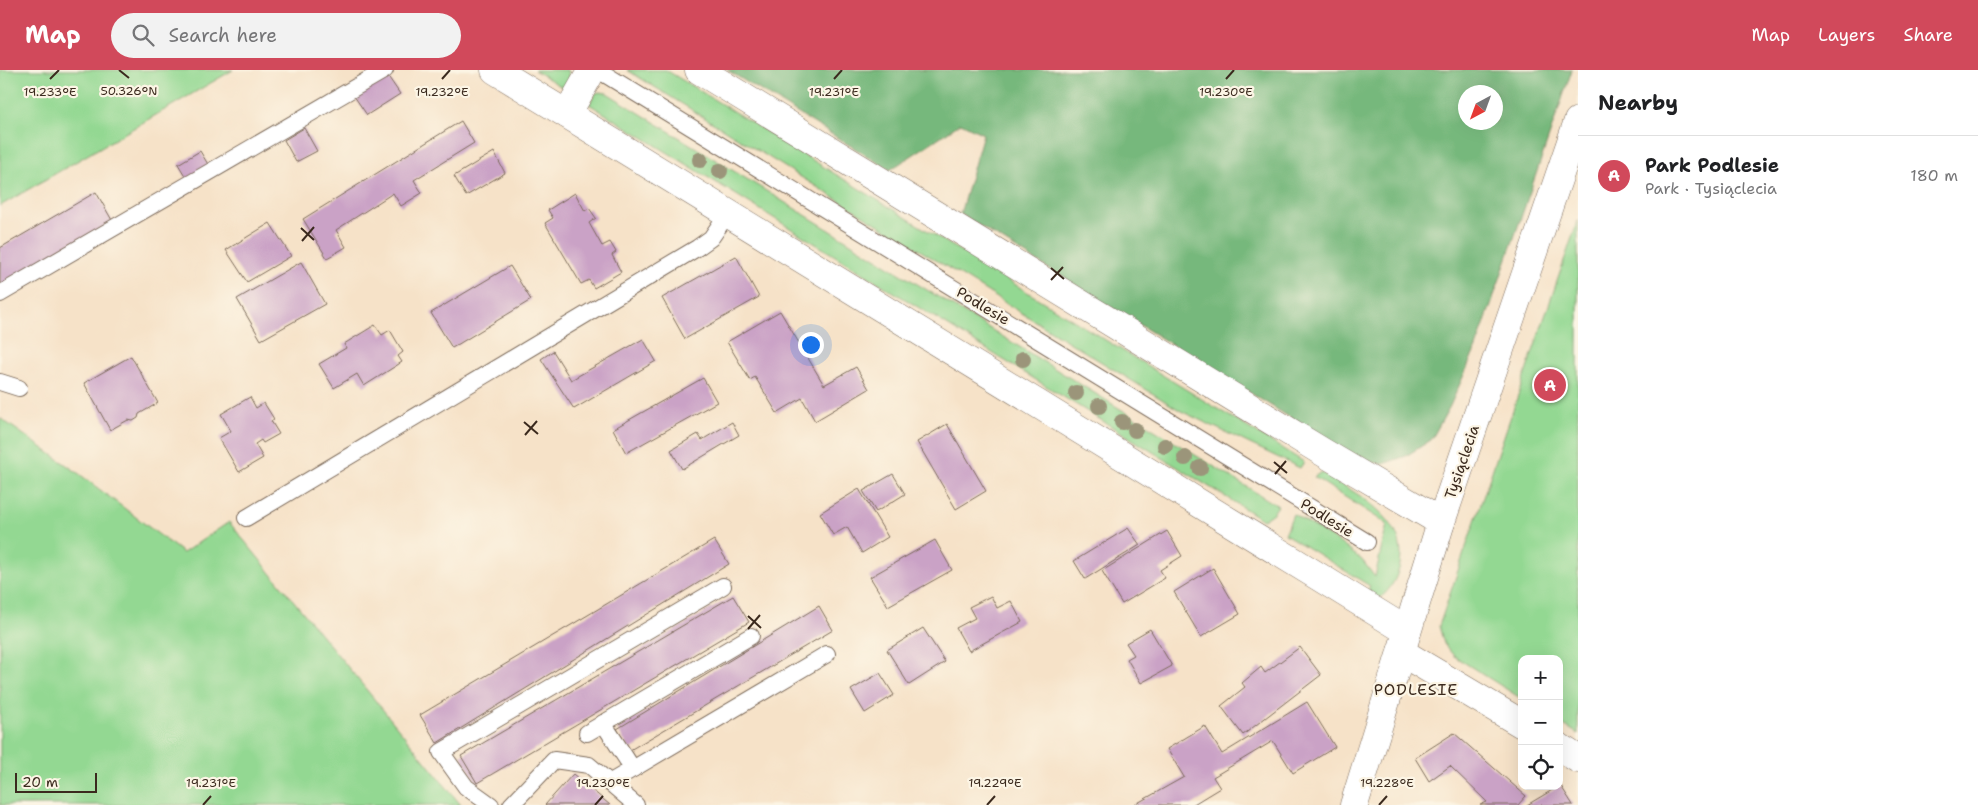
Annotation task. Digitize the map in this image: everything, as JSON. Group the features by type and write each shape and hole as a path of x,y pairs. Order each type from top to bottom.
{"street":[{"path":"495,70 728,213 1404,642 1518,721"},
{"path":"567,114 592,70"},
{"path":"698,70 1321,451 1441,522"},
{"name":"Tysiąclecia","path":"1354,805 1441,522 1578,121"},
{"path":"1563,750 1578,759"}],"lane":[{"path":"0,294 385,70"},
{"name":"Podlesie","path":"598,70 1367,542"},
{"path":"246,518 697,248 711,238 728,213"},
{"path":"0,382 19,388"},
{"path":"491,805 466,787 441,752 723,586"},
{"path":"587,733 751,636"},
{"path":"609,783 827,654"},
{"path":"603,723 633,769"},
{"path":"512,805 554,760 589,765 636,805"}],"green space":[{"path":"0,70 233,70 0,206"},
{"path":"534,70 568,70 571,83 567,90"},
{"path":"627,70 666,70 1304,462 1300,468 1181,411"},
{"path":"727,70 1572,70 1476,348 1450,406 1431,440 1406,456 1383,464 1359,460 960,214 983,134 961,123 890,170"},
{"path":"596,93 607,93 1278,506 1273,513 1263,520 589,104"},
{"path":"1578,220 1578,734 1563,725 1563,655 1518,655 1518,696 1454,656 1444,644 1439,626"},
{"path":"0,418 78,473 183,553 229,522 461,805 0,805"},
{"path":"1321,472 1378,510 1389,522 1397,536 1401,551 1399,569 1391,587 1377,600 1365,596 1370,586 1285,534 1293,514 1337,541 1362,560 1375,577 1387,524 1314,477"}],"building":[{"path":"387,75 400,94 367,115 354,96"},
{"path":"461,121 474,143 414,180 422,193 401,206 393,193 336,230 346,247 327,258 303,219"},
{"path":"304,128 317,151 296,162 284,140"},
{"path":"200,151 209,166 187,179 178,164"},
{"path":"494,152 505,173 466,196 454,176"},
{"path":"96,192 113,222 2,286 0,282 0,248"},
{"path":"575,193 585,211 589,208 596,218 589,223 602,246 610,242 616,252 612,255 621,272 594,288 589,280 581,284 545,223 553,218 548,210"},
{"path":"270,223 291,256 247,282 226,250"},
{"path":"736,256 759,297 685,339 662,298"},
{"path":"301,262 325,304 261,340 237,299"},
{"path":"510,266 531,300 452,348 431,313"},
{"path":"780,311 824,385 856,367 869,389 815,421 802,398 777,413 755,377 750,380 727,342"},
{"path":"375,325 382,335 390,330 403,352 398,356 402,362 364,386 357,374 334,388 319,364 346,348 344,344"},
{"path":"643,339 656,361 574,409 541,359 553,351 571,380"},
{"path":"131,356 158,403 139,414 138,418 133,421 128,420 110,430 84,383"},
{"path":"703,378 717,402 626,453 613,429"},
{"path":"250,397 256,408 264,403 274,419 271,421 279,434 263,443 261,440 255,444 263,458 239,472 219,438 231,431 221,414"},
{"path":"732,422 739,435 682,469 671,450 698,434 702,440"},
{"path":"947,424 986,491 956,509 917,442"},
{"path":"893,474 905,494 876,512 863,491"},
{"path":"859,489 888,537 862,553 847,527 833,535 820,513"},
{"path":"1128,528 1140,545 1085,579 1074,561"},
{"path":"1167,531 1182,556 1160,570 1165,578 1122,604 1102,571"},
{"path":"714,540 729,564 437,743 420,715"},
{"path":"935,540 952,570 888,606 870,577"},
{"path":"1213,568 1240,614 1201,637 1174,592"},
{"path":"733,596 749,622 477,783 461,756"},
{"path":"991,596 997,608 1011,601 1022,622 969,651 956,628 975,618 969,607"},
{"path":"819,606 833,630 630,750 617,729"},
{"path":"923,628 945,662 909,685 887,650"},
{"path":"1150,629 1172,666 1141,683 1127,659 1134,655 1126,643"},
{"path":"1300,647 1321,675 1243,735 1221,706 1245,687 1242,683 1261,667 1265,673"},
{"path":"880,673 894,695 865,713 851,690"},
{"path":"1307,702 1335,747 1293,773 1273,741 1213,777 1220,788 1192,805 1134,805 1184,777 1167,749 1205,726 1222,754"},
{"path":"1454,733 1526,796 1518,805 1480,805 1487,802 1450,766 1429,781 1415,758"},
{"path":"573,774 610,805 545,805"},
{"path":"1563,789 1573,805 1527,805 1552,790"}],"place":[{"name":"Park Podlesie","path":"1550,385"}],"district":[{"name":"PODLESIE","path":"1416,689"}]}
